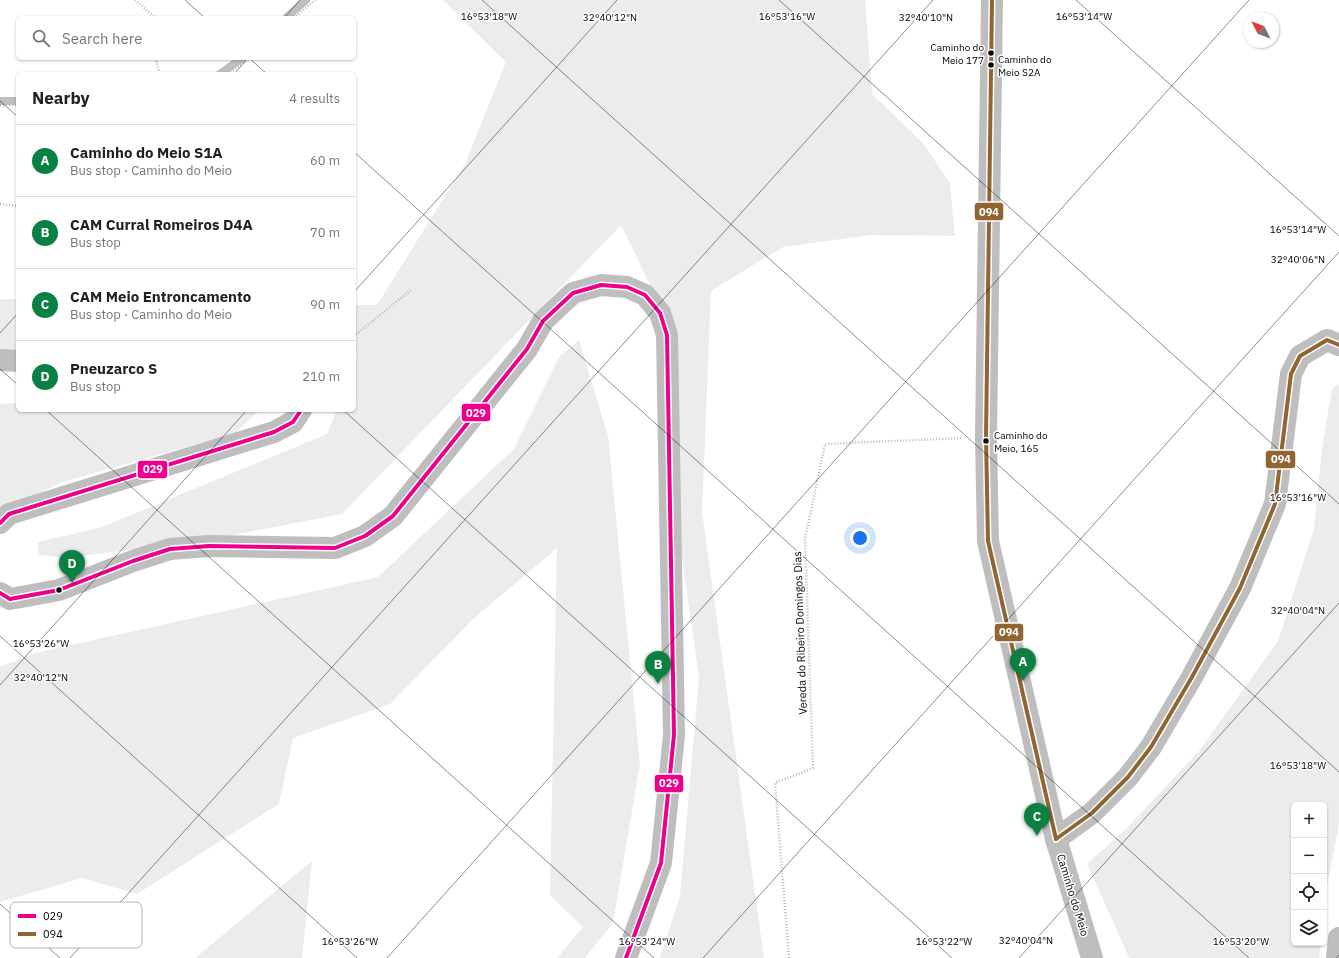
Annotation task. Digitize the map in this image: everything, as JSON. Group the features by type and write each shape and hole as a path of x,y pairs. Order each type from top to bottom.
{"street":[{"name":"Caminho do Meio","path":"992,0 986,437 988,541 1056,839 1092,958"},
{"path":"0,593 10,599 59,590 133,561 170,549 209,546 335,548 365,536 393,516 527,349 543,321 573,294 601,285 627,287 645,295 660,313 667,335 674,735 661,863 626,958"},
{"path":"1056,839 1092,813 1128,777 1151,747 1192,677 1240,588 1275,504 1291,374 1300,356 1335,337"},
{"path":"0,360 16,361"},
{"path":"0,523 9,514 274,432 293,422 300,412"},
{"path":"1337,958 1339,938"}],"path":[{"path":"135,0 154,16"},
{"path":"296,16 315,0"},
{"path":"156,60 159,72"},
{"path":"231,72 247,60"},
{"path":"0,105 16,105"},
{"path":"0,204 16,206"},
{"path":"356,334 411,290"},
{"name":"Vereda do Ribeiro Domingos Dias","path":"789,958 775,783 813,768 805,539 825,444 986,437"}],"shaded area":[{"path":"443,0 865,0 872,94 923,143 950,183 955,236 871,235 783,247 711,291 702,512 764,958 660,958 680,896 699,678 672,486 659,303 621,225 342,514 212,539 66,558 38,555 38,542 102,527 327,434 336,412 356,412 356,305 377,305 465,164 506,62"},
{"path":"0,299 16,299 16,353 0,353"},
{"path":"579,340 608,436 640,764 613,923 585,958 557,958 583,927 550,895 557,548 473,619 390,704 293,738 279,804 137,894 82,878 0,902 0,667 35,653 378,577 514,449 559,357"},
{"path":"1339,384 1339,825 1327,886 1327,802 1291,802 1291,946 1321,946 1319,958 1129,958 1087,864 1128,827 1199,751 1278,641 1314,529 1322,448 1332,389"},
{"path":"16,403 16,412 258,412 235,433 59,483 0,514 0,404"},
{"path":"312,861 302,958 195,958"}],"waterway":[{"path":"288,16 306,0"},
{"path":"223,72 239,60"},
{"path":"0,101 16,101"}],"transit line":[{"name":"094","path":"992,0 986,437 988,541 1056,839"},
{"name":"029","path":"0,593 10,599 59,590 133,561 170,549 209,546 335,548 365,536 393,516 527,349 543,321 573,293 601,285 627,287 645,295 660,313 667,335 674,735 661,863 626,958"},
{"name":"094","path":"1056,839 1092,813 1128,777 1151,747 1192,677 1240,588 1275,504 1291,374 1300,356 1327,340 1339,345"},
{"name":"029","path":"0,523 9,514 274,432 293,422 300,412"}],"place":[{"name":"Caminho do Meio 177","path":"991,53"},
{"name":"Caminho do Meio S2A","path":"991,65"},
{"name":"Caminho do Meio, 165","path":"986,441"},
{"name":"Pneuzarco S","path":"72,583"},
{"name":"Caminho do Meio S1A","path":"1023,681"},
{"name":"CAM Curral Romeiros D4A","path":"658,684"},
{"name":"CAM Meio Entroncamento","path":"1037,836"}]}
